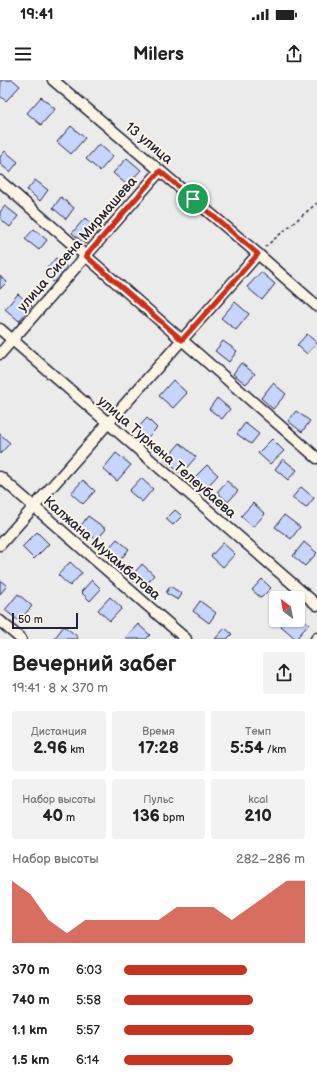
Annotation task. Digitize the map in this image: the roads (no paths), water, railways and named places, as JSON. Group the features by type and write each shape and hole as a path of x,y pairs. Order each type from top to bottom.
{"street":[{"name":"13 улица","path":"53,80 317,306"},
{"name":"улица Сисена Мирмашева","path":"0,354 160,171"},
{"path":"0,181 317,458"},
{"path":"0,545 258,254"},
{"name":"улица Туркена Телеубаева","path":"0,329 317,605"},
{"name":"Калжана Мухамбетова","path":"0,477 186,639"},
{"path":"0,621 21,639"}]}
